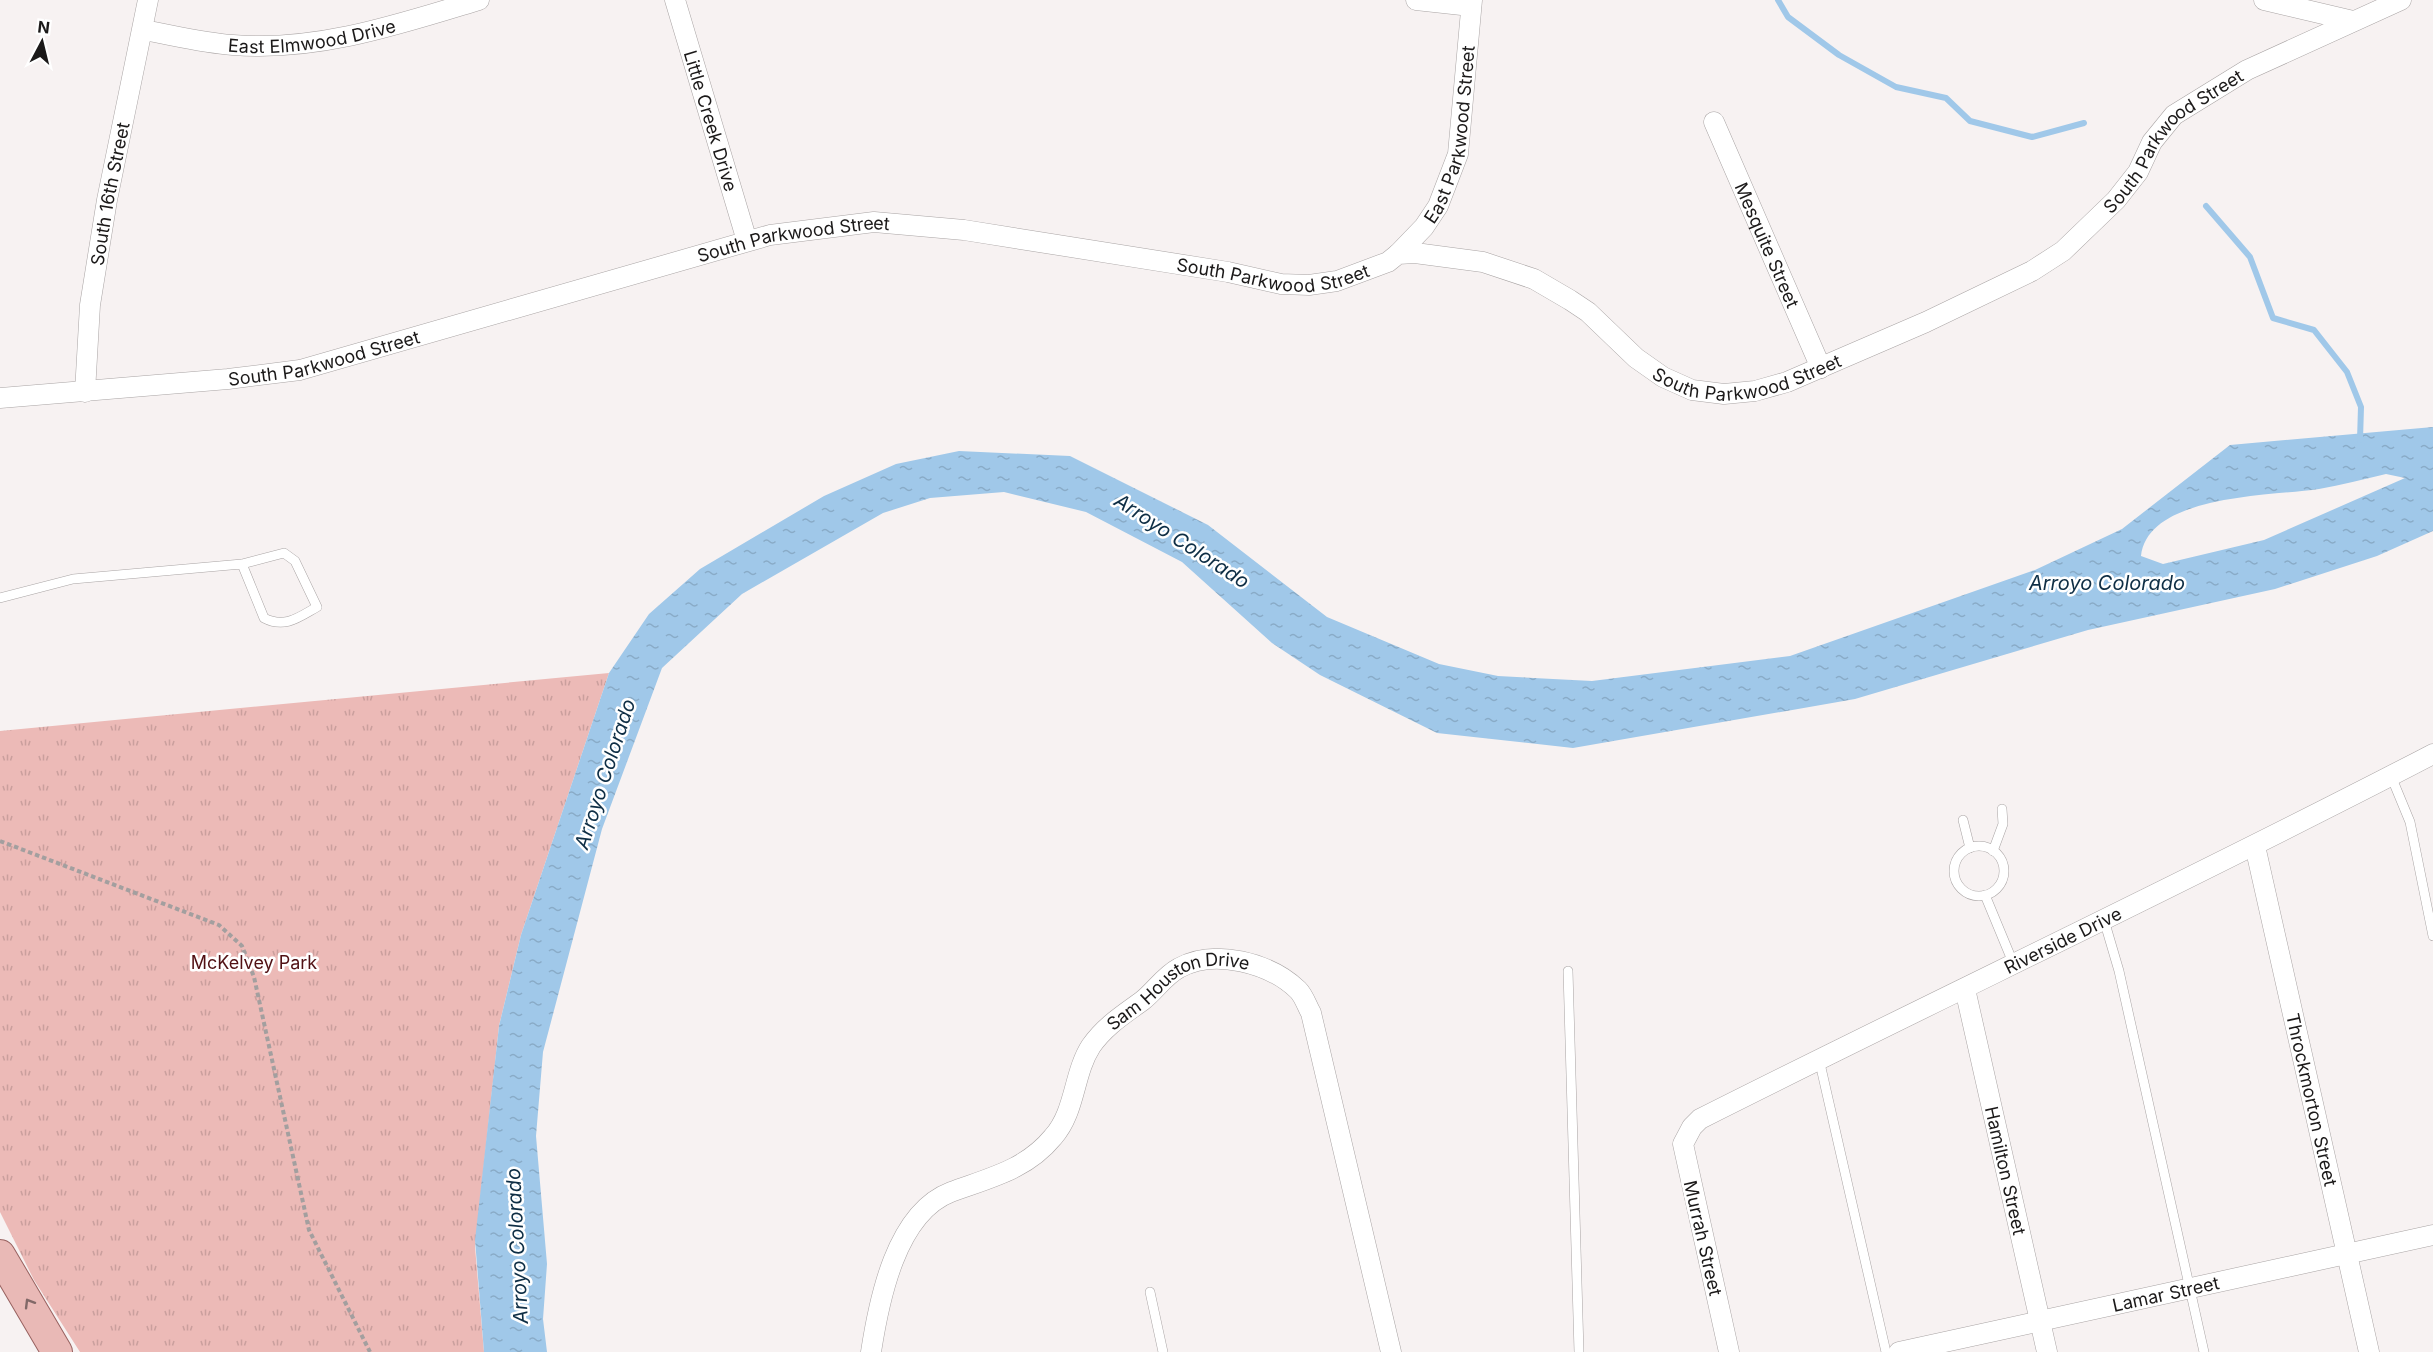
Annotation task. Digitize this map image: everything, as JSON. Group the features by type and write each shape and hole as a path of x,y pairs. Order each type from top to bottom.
{"main road":[{"path":"0,1255 57,1352"}],"street":[{"name":"South 16th Street","path":"85,392 90,305 107,200 148,0"},
{"name":"East Elmwood Drive","path":"142,30 234,45 308,43 360,34 479,0"},
{"name":"Little Creek Drive","path":"675,0 747,241"},
{"path":"1416,0 1471,3"},
{"path":"2264,0 2353,21"},
{"name":"South Parkwood Street","path":"0,398 85,392 300,370 747,241 832,226 896,223 964,230 1228,272 1281,284 1309,285 1363,273 1388,262 1398,254 1463,258 1506,268 1534,279 1588,312 1636,358 1663,377 1692,390 1724,394 1755,391 1787,382 1821,368 2032,271 2063,251 2116,200 2138,172 2152,142 2174,116 2247,70 2401,0"},
{"name":"East Parkwood Street","path":"1398,254 1424,227 1438,206 1458,154 1471,3"},
{"name":"Mesquite Street","path":"1714,122 1821,368"},
{"name":"Riverside Drive","path":"1692,1127 1700,1119 1819,1059 2255,846 2433,754"},
{"name":"Throckmorton Street","path":"2255,846 2369,1352"},
{"name":"Sam Houston Drive","path":"872,1352 875,1326 903,1238 930,1203 949,1193 1008,1172 1037,1154 1054,1136 1068,1114 1081,1066 1091,1047 1105,1029 1179,968 1201,960 1222,959 1244,962 1283,978 1299,991 1311,1013 1391,1352"},
{"name":"Hamilton Street","path":"1965,989 2047,1352"},
{"name":"Murrah Street","path":"1692,1127 1683,1144 1729,1352"},
{"name":"Lamar Street","path":"1899,1352 2433,1235"}],"lane":[{"path":"0,598 73,579 242,564 284,553 295,561 317,607 287,623 274,624 264,618 242,564"},
{"path":"2391,776 2410,822 2433,936"},
{"path":"1993,851 2003,824 2001,809"},
{"path":"1963,820 1970,848"},
{"path":"1986,847 1993,851 2002,863 2002,879 1992,892 1985,895 1976,896 1961,889 1954,874 1958,858 1970,848 1986,847"},
{"path":"1985,895 2014,964"},
{"path":"2104,920 2119,971 2204,1352"},
{"path":"1568,971 1579,1352"},
{"path":"1819,1059 1886,1352"},
{"path":"1150,1292 1163,1352"}],"path":[{"path":"0,841 219,925 242,946 254,977 309,1230 370,1352"}],"green space":[{"name":"McKelvey Park","path":"609,673 521,935 499,1026 475,1247 484,1352 80,1352 34,1280 0,1212 0,731"}],"water":[{"name":"Arroyo Colorado","path":"2433,427 2433,531 2377,556 2275,589 2088,630 1855,699 1573,748 1437,733 1320,675 1272,643 1182,562 1086,512 1004,492 930,498 883,513 742,594 662,668 602,829 543,1052 536,1136 547,1264 543,1319 547,1352 484,1352 475,1240 499,1026 521,935 609,673 649,614 700,569 824,496 896,464 959,451 1070,456 1208,525 1327,617 1439,664 1498,676 1592,681 1790,656 2035,570 2122,529 2230,445","holes":["2386,474 2405,478 2264,540 2163,564 2141,556 2149,536 2165,520 2188,509 2244,497 2319,489"]}],"waterway":[{"path":"1778,0 1788,17 1839,55 1896,87 1946,98 1970,121 2032,137 2084,123"},
{"path":"2206,206 2250,257 2273,318 2314,330 2347,372 2361,407 2360,440"}]}
